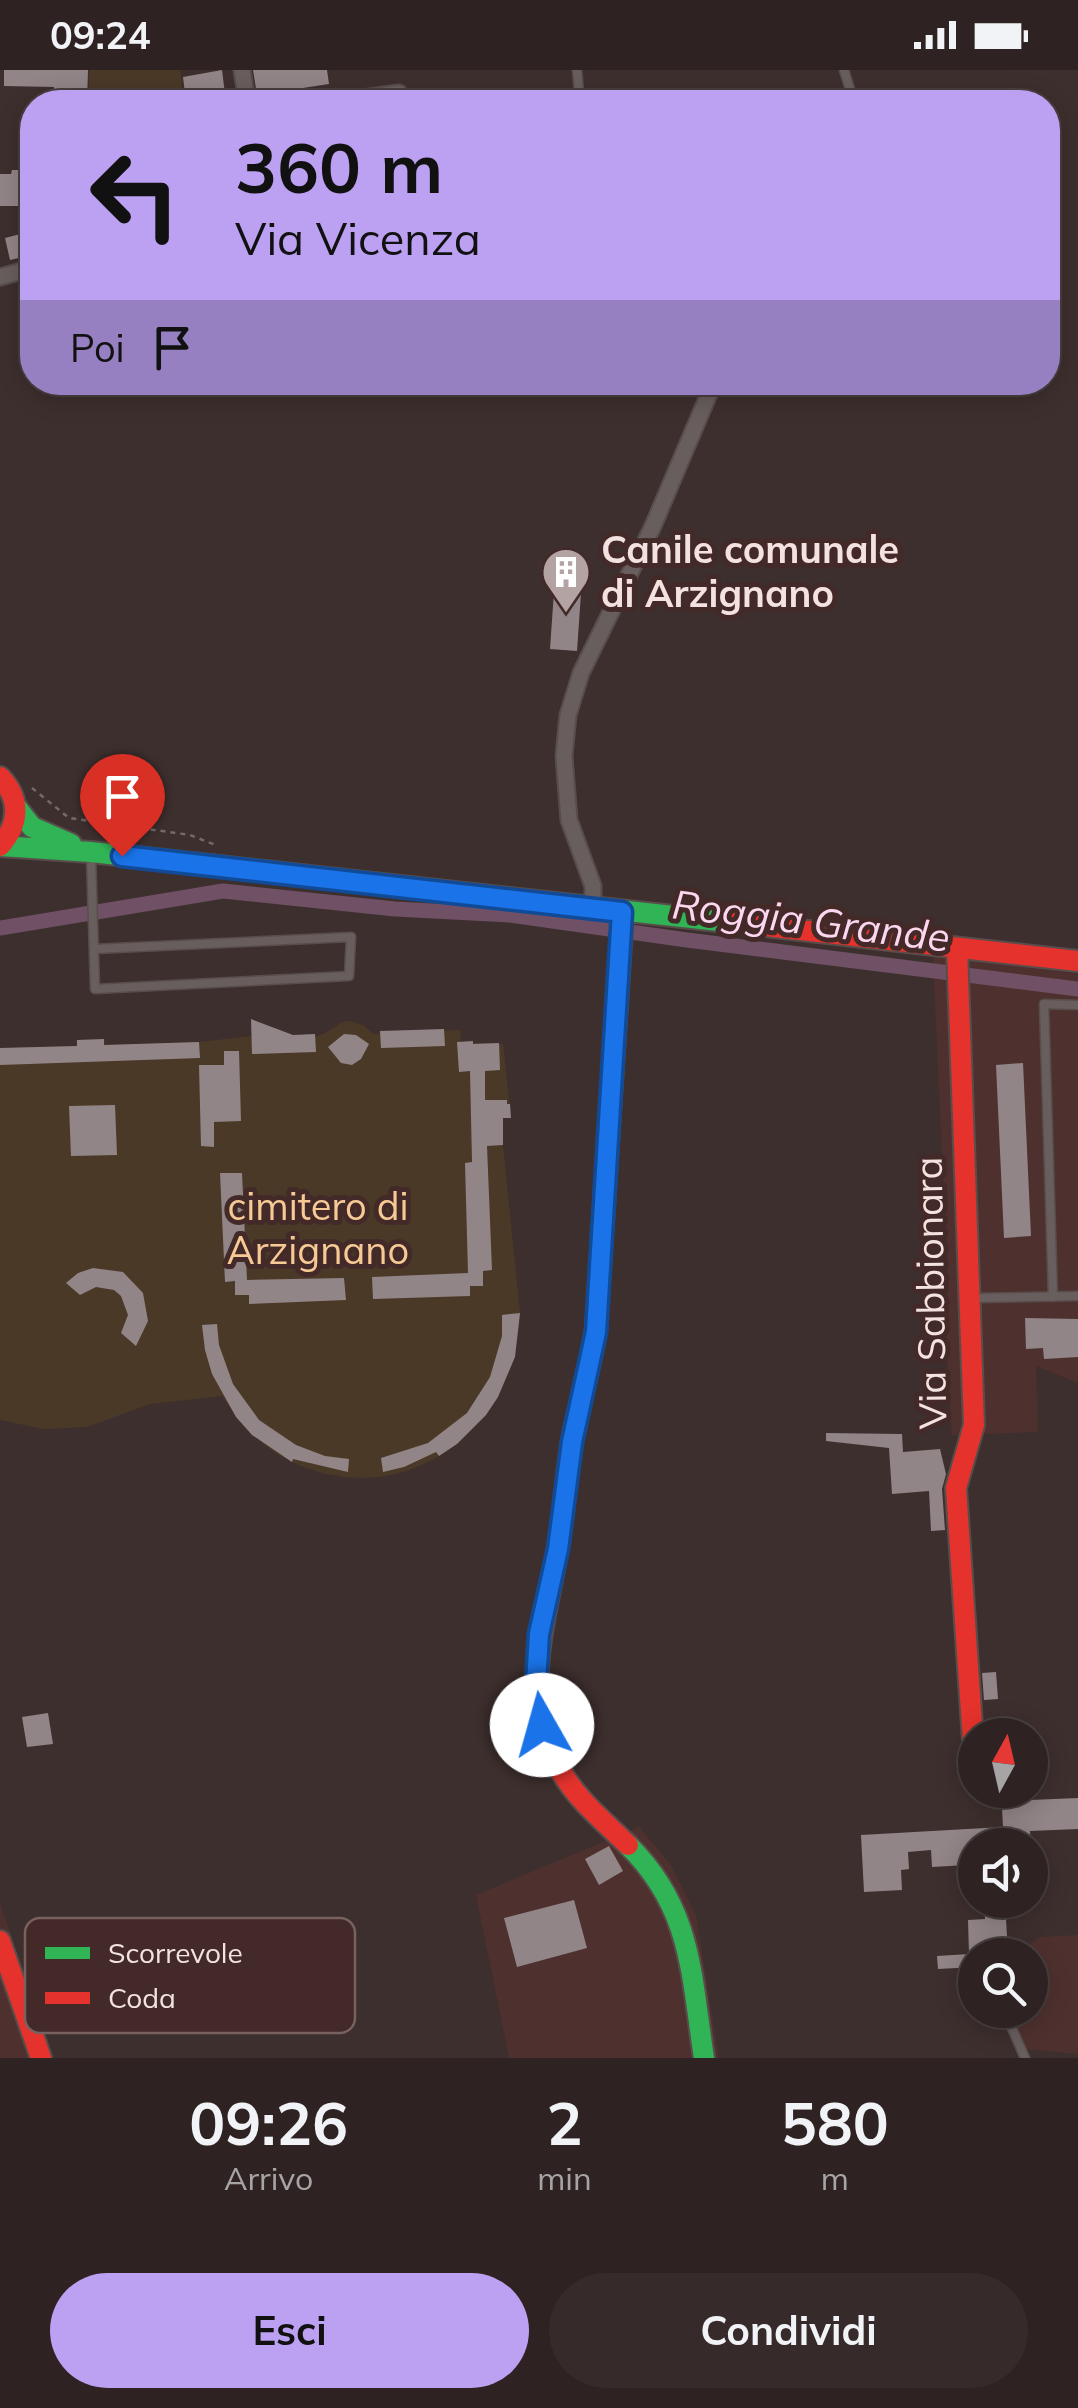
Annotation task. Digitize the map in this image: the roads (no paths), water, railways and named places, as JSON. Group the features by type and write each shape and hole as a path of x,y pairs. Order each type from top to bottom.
{"street":[{"path":"593,909 593,886 569,820 564,756 568,716 582,673 653,526 708,395"},
{"path":"0,776 14,795 17,808 13,829 0,846"},
{"path":"17,808 32,827 91,852"},
{"path":"0,846 91,852 1078,961"},
{"path":"622,912 596,1332 572,1442 558,1549 539,1634 536,1683 542,1725 559,1768 572,1789 651,1867 675,1908 684,1930 704,2058"},
{"name":"Via Sabbionara","path":"957,948 974,1426 956,1488 971,1718"},
{"path":"0,1941 25,2012"},
{"path":"32,2033 41,2058"}],"lane":[{"path":"91,852 95,988 349,976 351,936 94,949"},
{"path":"1053,1297 1044,1004 1078,1005"},
{"path":"969,1298 1078,1296"},
{"path":"1012,2028 1025,2058"}],"waterway":[{"name":"Roggia Grande","path":"0,928 223,891 395,909 510,915 1078,989"}],"place":[{"name":"Canile comunale di Arzignano","path":"566,614"}],"park label":[{"name":"cimitero di Arzignano","path":"318,1229"}]}
